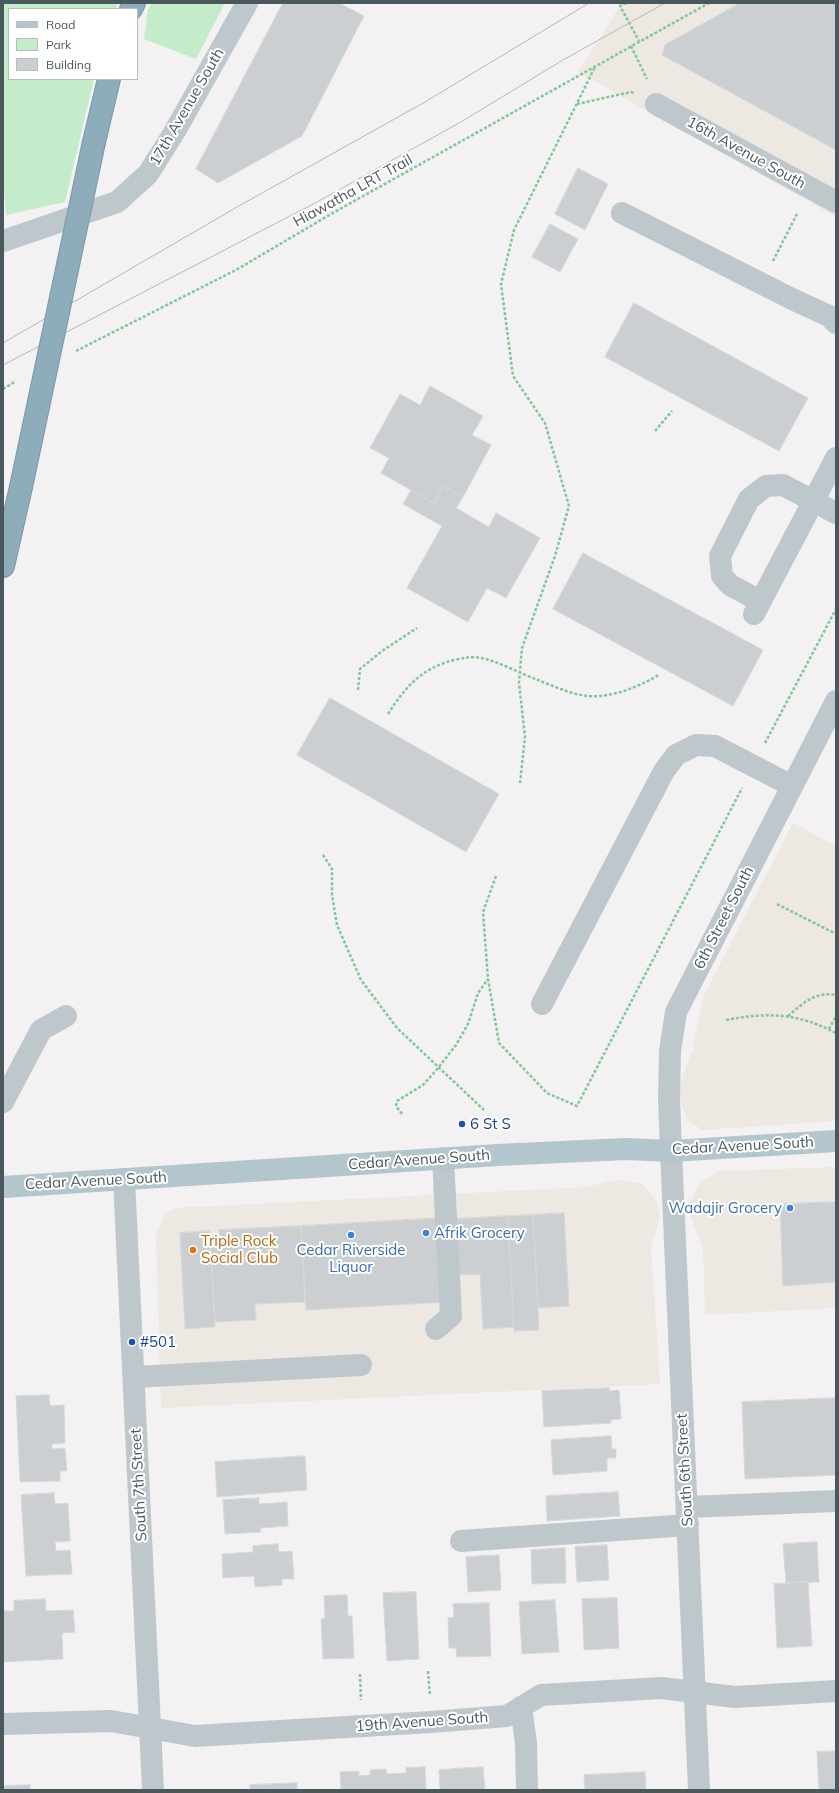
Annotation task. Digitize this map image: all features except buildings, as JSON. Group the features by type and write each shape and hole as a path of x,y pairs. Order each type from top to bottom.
{"highway":[{"path":"3,566 94,142 109,80"}],"main road":[{"name":"Cedar Avenue South","path":"3,1187 443,1158 626,1149 671,1150 836,1141"}],"street":[{"name":"17th Avenue South","path":"3,241 117,202 148,174 175,132 247,3"},
{"name":"16th Avenue South","path":"656,104 836,202"},
{"path":"622,213 829,316 836,323"},
{"path":"836,458 814,501 757,608 730,585 722,576 720,556 749,499 766,486 783,485 814,501 836,513"},
{"name":"6th Street South","path":"671,1150 669,1094 670,1051 676,1012 836,700"},
{"path":"542,1004 664,771 676,755 696,745 716,746 792,786"},
{"path":"3,1102 41,1030 66,1016"},
{"name":"South 6th Street","path":"671,1150 699,1790"},
{"path":"436,1329 451,1316 443,1158"},
{"name":"South 7th Street","path":"124,1179 154,1790"},
{"path":"134,1377 361,1365"},
{"path":"461,1541 836,1501"},
{"name":"19th Avenue South","path":"3,1724 111,1721 195,1736 507,1716 541,1695 661,1688 735,1697 836,1692"},
{"path":"521,1707 526,1743 527,1790"}],"path":[{"path":"626,3 620,6 639,42"},
{"name":"Hiawatha LRT Trail","path":"70,354 236,270 331,214 709,3"},
{"path":"631,46 645,71 656,104"},
{"path":"520,783 525,737 519,683 522,648 555,556 569,506 544,423 514,376 501,284 514,230 595,66"},
{"path":"577,104 631,92 656,104"},
{"path":"762,283 810,188"},
{"path":"3,390 22,378"},
{"path":"655,431 672,412"},
{"path":"496,876 483,912 488,979 499,1043 547,1093 577,1106 836,609"},
{"path":"358,690 360,669 382,651 417,628"},
{"path":"388,714 409,685 425,671 438,664 470,656 483,658 554,687 585,696 602,696 638,686 659,675"},
{"path":"323,855 332,870 332,895 337,925 361,980 398,1028 438,1068 484,1110"},
{"path":"777,904 836,934"},
{"path":"402,1114 396,1106 397,1101 423,1085 456,1044 468,1024 478,993 488,979"},
{"path":"788,1016 803,1003 817,995 836,995"},
{"path":"726,1020 756,1015 788,1016 818,1024 836,1033"},
{"path":"829,1030 836,1016"},
{"path":"428,1671 430,1701"},
{"path":"360,1674 361,1703"}],"shaded area":[{"path":"622,3 836,3 836,217 578,72"},
{"path":"793,823 836,846 836,1121 702,1130 688,1120 681,1103 679,1086 692,1051 704,995"},
{"path":"836,1167 836,1308 705,1315 703,1248 690,1216 690,1202 700,1182 720,1171"},
{"path":"624,1180 642,1184 653,1196 658,1206 660,1219 651,1247 660,1384 161,1408 156,1236 165,1214 175,1208 587,1187 609,1181"}],"green space":[{"path":"3,3 118,3 116,8 8,8 8,80 94,80 65,202 6,215 3,177"},
{"path":"152,3 225,3 196,59 144,39 148,9"}],"tram line":[{"path":"3,343 237,207 425,102 589,3"},
{"path":"3,365 317,202 459,123 563,60 665,3"}],"place":[{"name":"6 St S","path":"462,1124"},
{"name":"Wadajir Grocery","path":"790,1208"},
{"name":"Afrik Grocery","path":"426,1233"},
{"name":"Cedar Riverside Liquor","path":"351,1235"},
{"name":"Triple Rock Social Club","path":"193,1250"},
{"name":"#501","path":"132,1342"}]}
